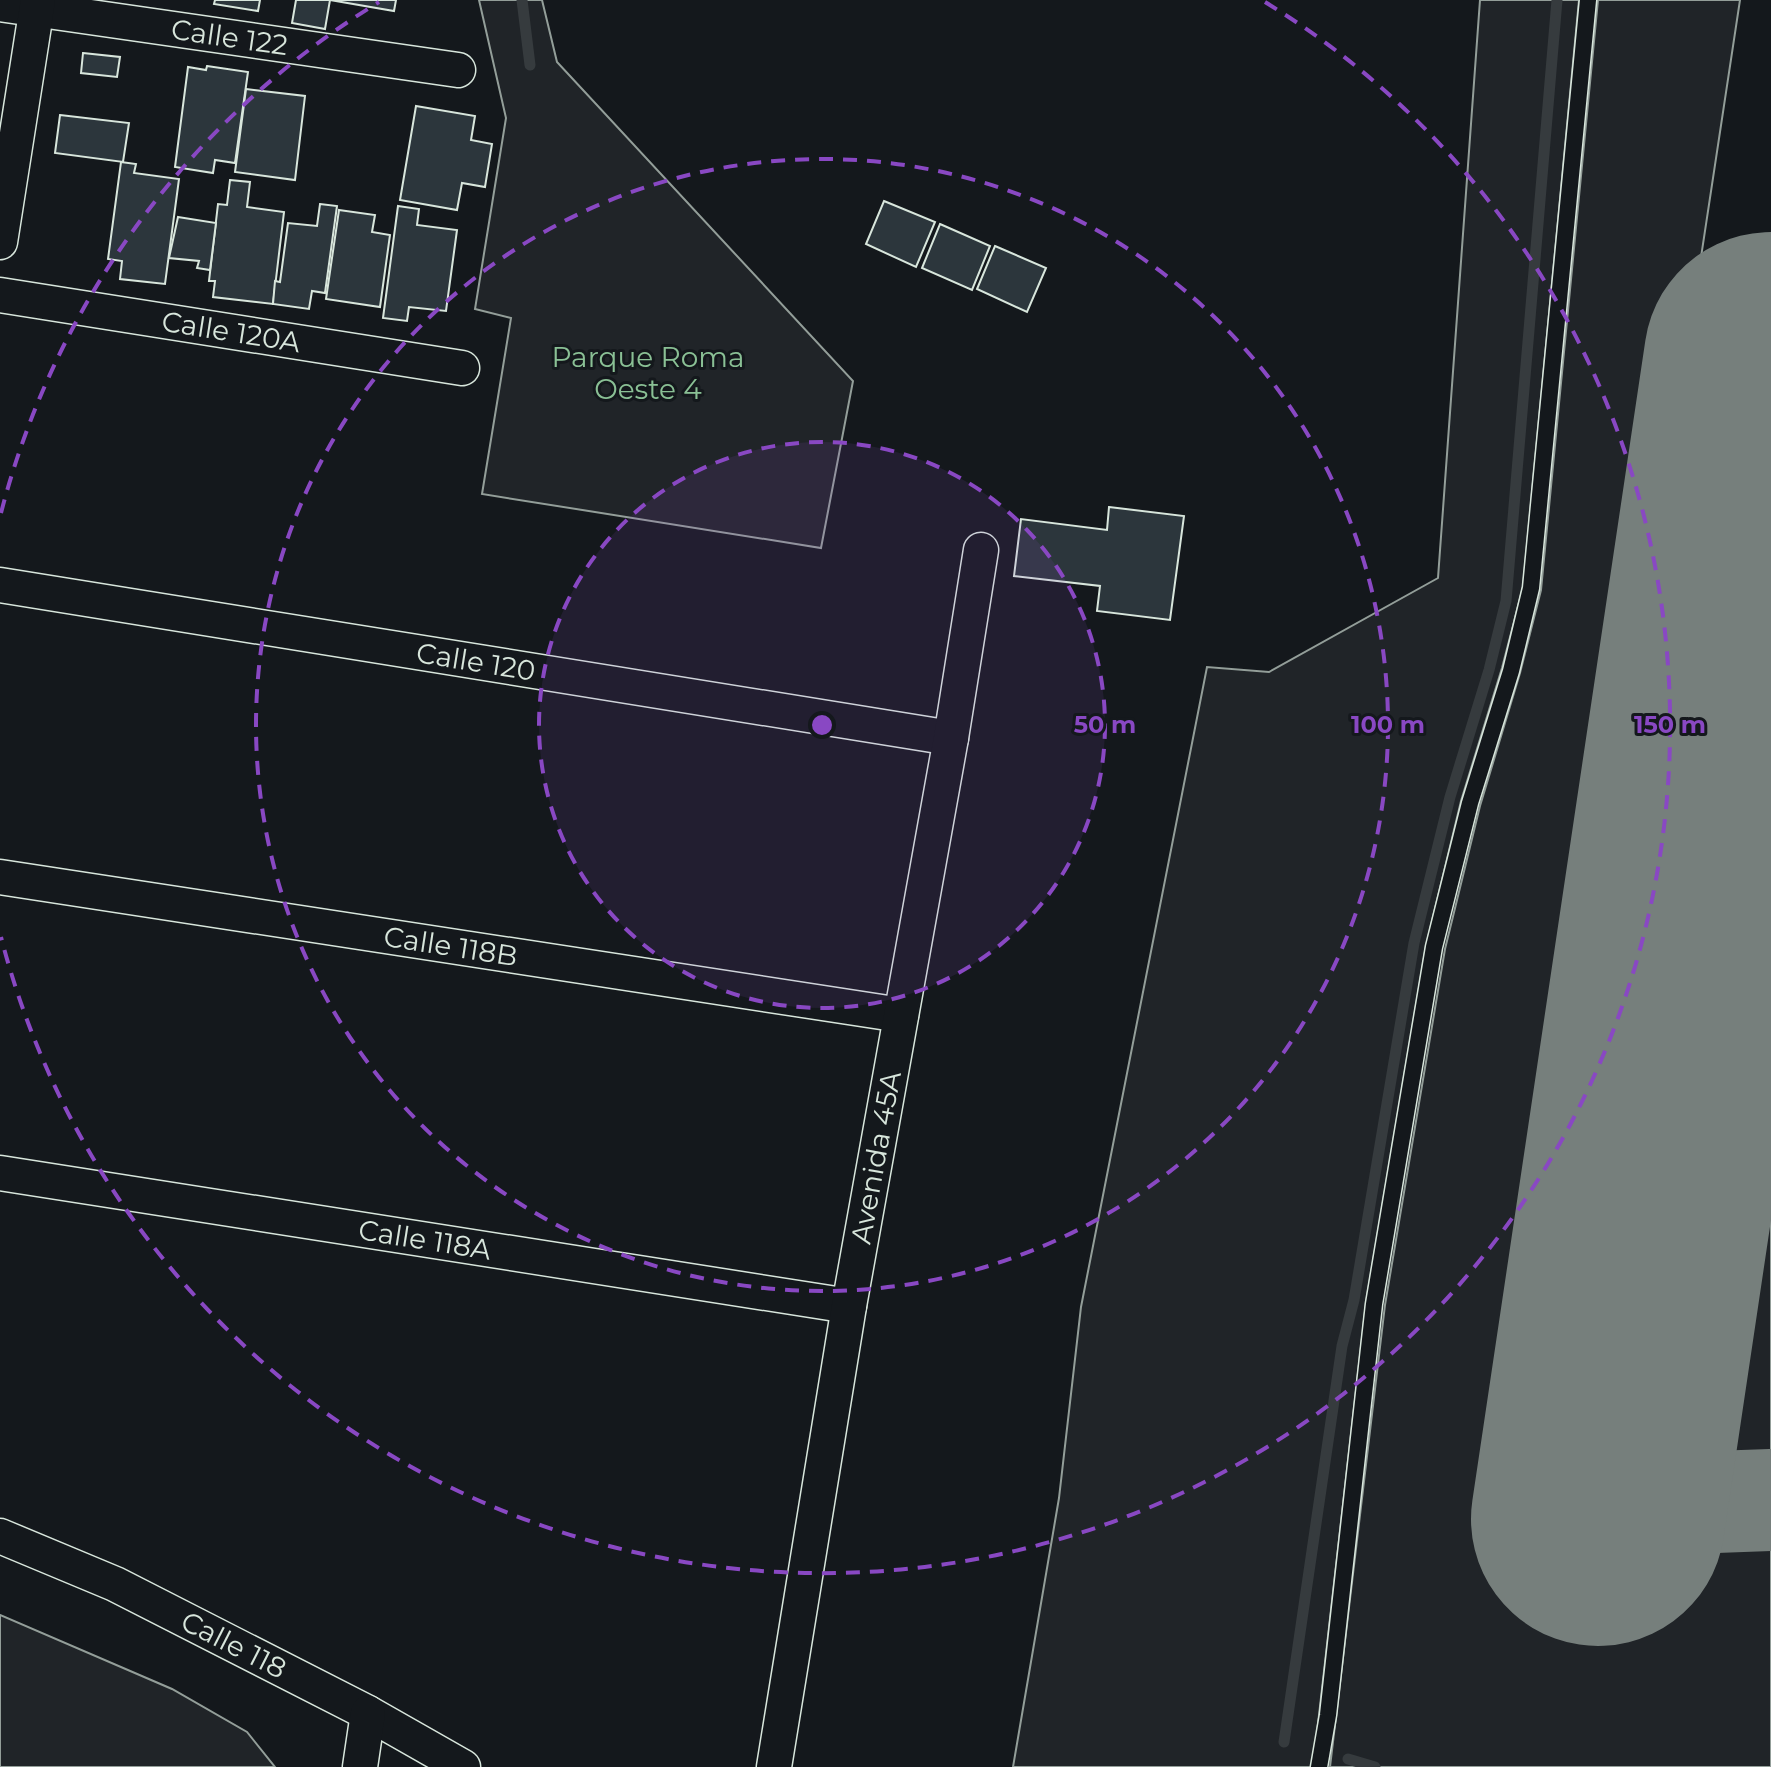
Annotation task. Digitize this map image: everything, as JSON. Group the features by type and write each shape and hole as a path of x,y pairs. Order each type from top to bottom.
{"street":[{"name":"Calle 122","path":"0,4 38,5 458,70"},
{"path":"0,242 38,5"},
{"name":"Calle 120A","path":"0,295 462,368"},
{"name":"Avenida 45A","path":"774,1767 849,1306 951,738 981,550"},
{"name":"Calle 120","path":"0,585 951,738"},
{"name":"Calle 118B","path":"0,877 901,1015"},
{"name":"Calle 118A","path":"0,1173 849,1306"},
{"name":"Calle 118","path":"0,1536 115,1584 368,1713 463,1767"},
{"path":"360,1767 368,1713"}],"lane":[{"path":"1319,1767 1328,1715 1374,1304 1434,947 1470,803 1511,671 1531,588 1588,0"}],"green space":[{"name":"Parque Roma Oeste 4","path":"479,0 542,0 557,62 853,381 821,548 482,494 511,318 475,309 506,118"},
{"path":"1480,0 1579,0 1523,587 1461,801 1426,946 1366,1303 1311,1767 1013,1767 1059,1498 1081,1307 1207,667 1269,672 1438,578"},
{"path":"1598,0 1740,0 1509,1524 1640,1542 1771,1527 1771,1767 1330,1767 1385,1305 1445,949 1480,806 1541,590"},
{"path":"1771,876 1771,1467 1723,1472 1699,1470 1683,1460"},
{"path":"0,1615 172,1689 247,1732 275,1767 0,1767"}],"building":[{"path":"215,0 260,0 258,11 214,4"},
{"path":"296,0 330,0 325,29 292,23"},
{"path":"330,0 396,0 394,11"},
{"path":"83,53 120,57 117,77 81,73"},
{"path":"207,66 248,72 235,163 215,160 213,173 175,167 188,67 206,70"},
{"path":"246,89 305,96 295,180 235,172"},
{"path":"416,106 475,116 471,140 492,144 485,187 462,183 457,210 400,200"},
{"path":"60,115 129,123 123,162 55,153"},
{"path":"121,162 136,164 134,173 179,179 165,284 120,279 122,261 108,259"},
{"path":"230,180 250,182 247,207 284,212 273,304 213,297 215,281 209,281 218,204 227,205"},
{"path":"884,201 935,222 916,267 866,244"},
{"path":"320,204 337,206 325,293 312,291 309,309 273,304 275,281 280,282 288,223 317,226"},
{"path":"398,206 419,209 417,225 457,230 446,311 409,307 407,321 383,318"},
{"path":"339,210 375,215 372,232 390,235 380,307 326,299"},
{"path":"178,217 216,223 210,270 197,268 199,261 169,258"},
{"path":"940,224 990,246 972,290 922,268"},
{"path":"995,246 1046,268 1027,312 977,289"},
{"path":"1109,507 1184,516 1170,620 1097,611 1100,586 1014,576 1021,519 1107,530"}],"waterway":[{"path":"522,0 530,65"},
{"path":"1284,1742 1342,1346 1354,1300 1414,943 1450,797 1489,670 1506,601 1557,0"},
{"path":"1348,1759 1375,1767"}],"taxiway":[{"path":"1617,1392 1632,1450 1652,1479 1680,1496 1715,1502 1771,1500"}],"runway":[{"path":"1598,1519 1771,359"}]}
